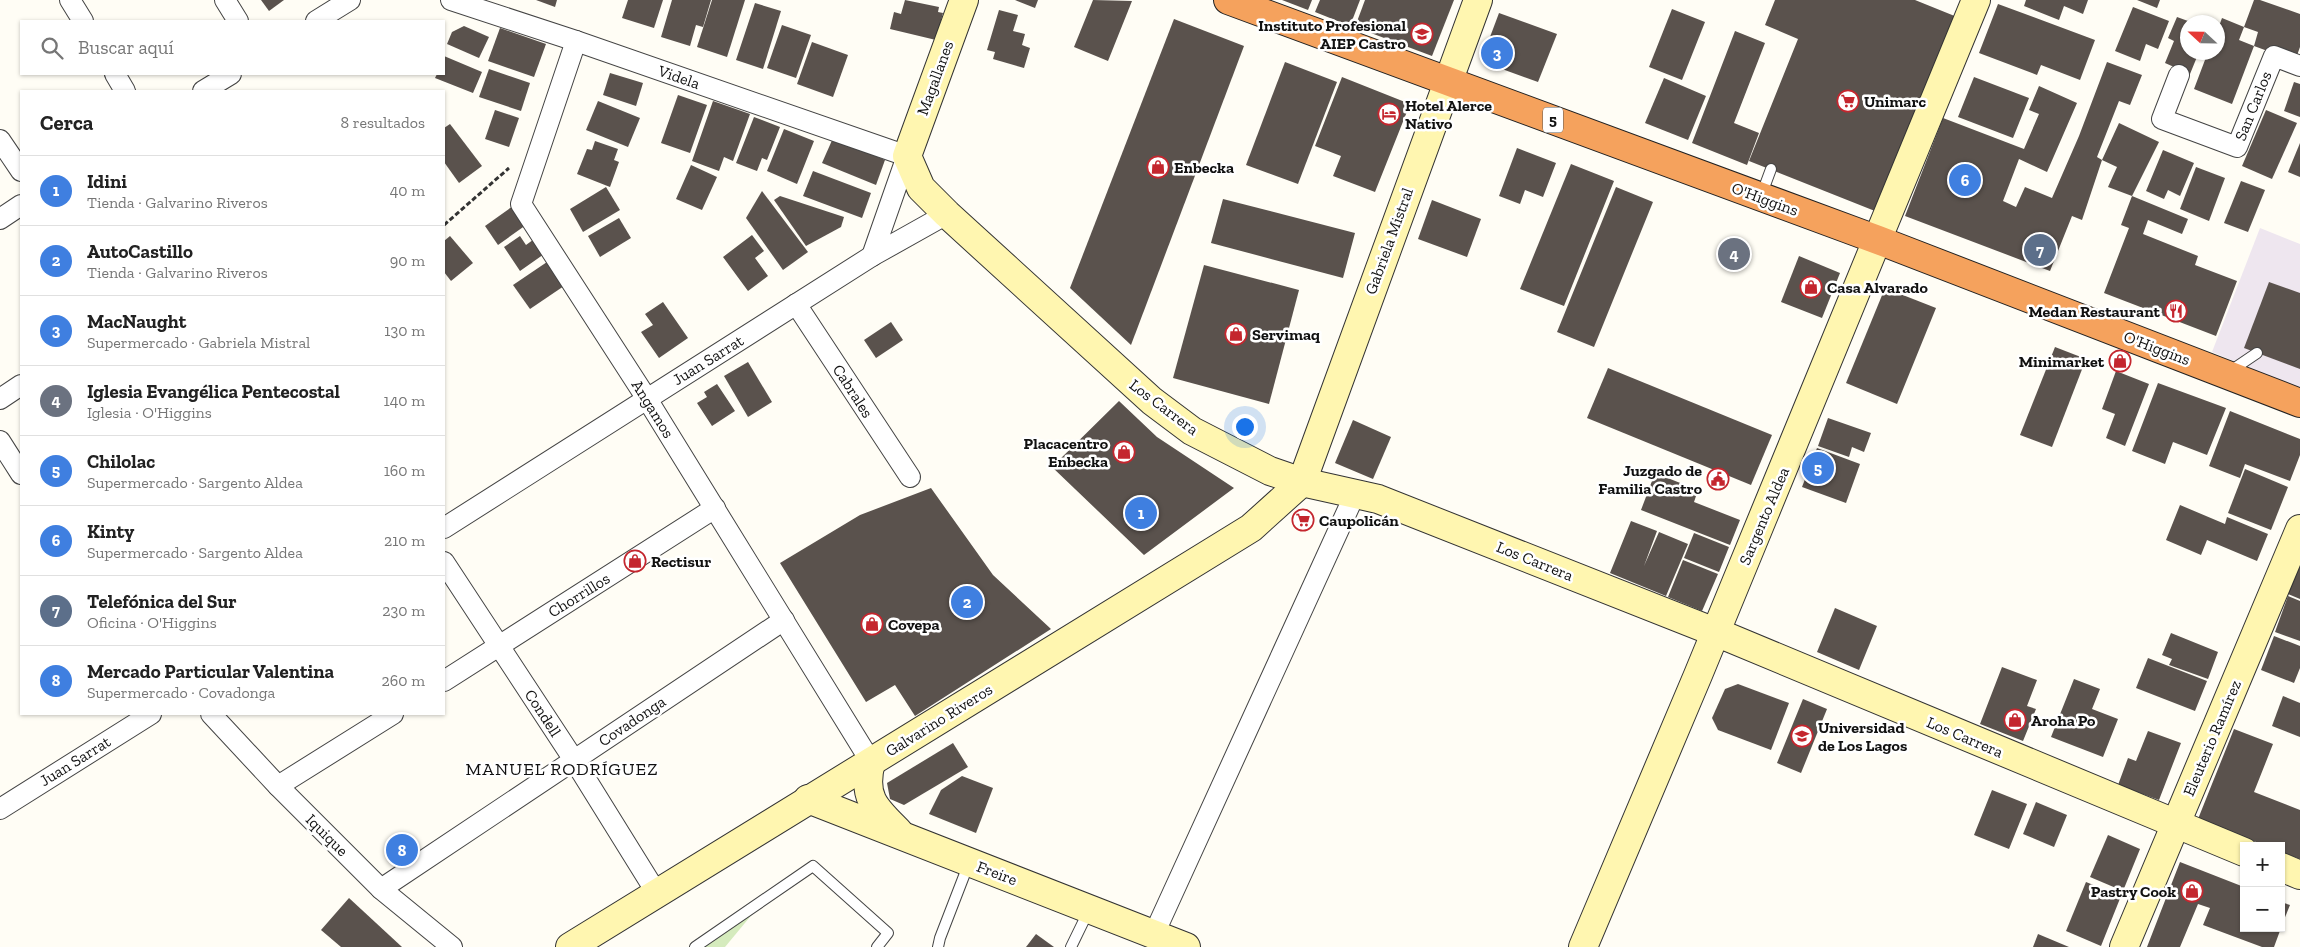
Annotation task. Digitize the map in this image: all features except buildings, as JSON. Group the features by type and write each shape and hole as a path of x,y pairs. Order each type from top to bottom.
{"highway":[{"name":"O'Higgins","path":"1228,0 1878,240 2300,403"}],"main road":[{"name":"Magallanes","path":"907,156 964,0"},
{"name":"Gabriela Mistral","path":"1302,482 1478,0"},
{"name":"Sargento Aldea","path":"1583,947 1716,632 1976,0"},
{"name":"Los Carrera","path":"907,156 921,188 947,214 1152,401 1192,431 1270,471 1302,482 1378,499 1716,632 2175,825 2240,850"},
{"name":"Galvarino Riveros","path":"570,947 656,892 1252,528 1302,482"},
{"name":"Eleuterio Ramírez","path":"2124,947 2300,529"},
{"path":"871,762 867,790 882,816 903,835"},
{"name":"Freire","path":"808,799 1186,947"},
{"path":"2285,869 2300,875"}],"street":[{"path":"70,0 81,20"},
{"path":"225,0 237,20"},
{"path":"318,20 350,0"},
{"name":"Videla","path":"451,0 576,41 907,156"},
{"name":"Angamos","path":"576,41 522,204 647,399 871,762"},
{"name":"San Carlos","path":"2179,75 2162,119 2237,147 2274,56 2300,66"},
{"path":"116,75 124,90"},
{"path":"205,90 229,75"},
{"path":"0,140 20,170"},
{"path":"872,256 907,156"},
{"path":"0,219 20,206"},
{"name":"Juan Sarrat","path":"445,527 872,256 947,214"},
{"name":"Cabrales","path":"796,304 910,477"},
{"path":"0,399 20,386"},
{"path":"0,441 20,472"},
{"path":"1154,934 1354,494"},
{"name":"Chorrillos","path":"445,680 715,508"},
{"name":"Condell","path":"445,564 574,760 656,892"},
{"name":"Covadonga","path":"381,889 784,620"},
{"name":"Juan Sarrat","path":"2,804 149,715"},
{"name":"Iquique","path":"212,715 278,786 381,889 452,947"},
{"path":"278,786 390,715"}],"lane":[{"path":"1761,197 1771,170"},
{"path":"2226,374 2256,353"},
{"path":"938,947 970,862"},
{"path":"695,947 813,866 888,932 877,947"},
{"path":"1071,947 1089,909"}],"path":[{"path":"445,224 496,179"}],"shaded area":[{"path":"2260,228 2300,244 2300,389 2212,352"}],"green space":[{"path":"764,900 725,947 695,947"}],"place":[{"name":"Instituto Profesional AIEP Castro","path":"1422,34"},
{"name":"MacNaught","path":"1497,53"},
{"name":"Unimarc","path":"1848,101"},
{"name":"Hotel Alerce Nativo","path":"1389,114"},
{"name":"Enbecka","path":"1158,167"},
{"name":"Kinty","path":"1965,180"},
{"name":"Telefónica del Sur","path":"2040,250"},
{"name":"Iglesia Evangélica Pentecostal","path":"1734,254"},
{"name":"Casa Alvarado","path":"1811,287"},
{"name":"Medan Restaurant","path":"2176,311"},
{"name":"Servimaq","path":"1236,334"},
{"name":"Minimarket","path":"2120,361"},
{"name":"Placacentro Enbecka","path":"1124,452"},
{"name":"Chilolac","path":"1818,468"},
{"name":"Juzgado de Familia Castro","path":"1718,479"},
{"name":"Idini","path":"1141,513"},
{"name":"Caupolicán","path":"1303,520"},
{"name":"Rectisur","path":"635,561"},
{"name":"AutoCastillo","path":"967,602"},
{"name":"Covepa","path":"872,624"},
{"name":"Aroha Po","path":"2015,720"},
{"name":"Universidad de Los Lagos","path":"1802,736"},
{"name":"Mercado Particular Valentina","path":"402,850"},
{"name":"Pastry Cook","path":"2192,891"}],"district":[{"name":"MANUEL RODRÍGUEZ","path":"562,769"}]}
